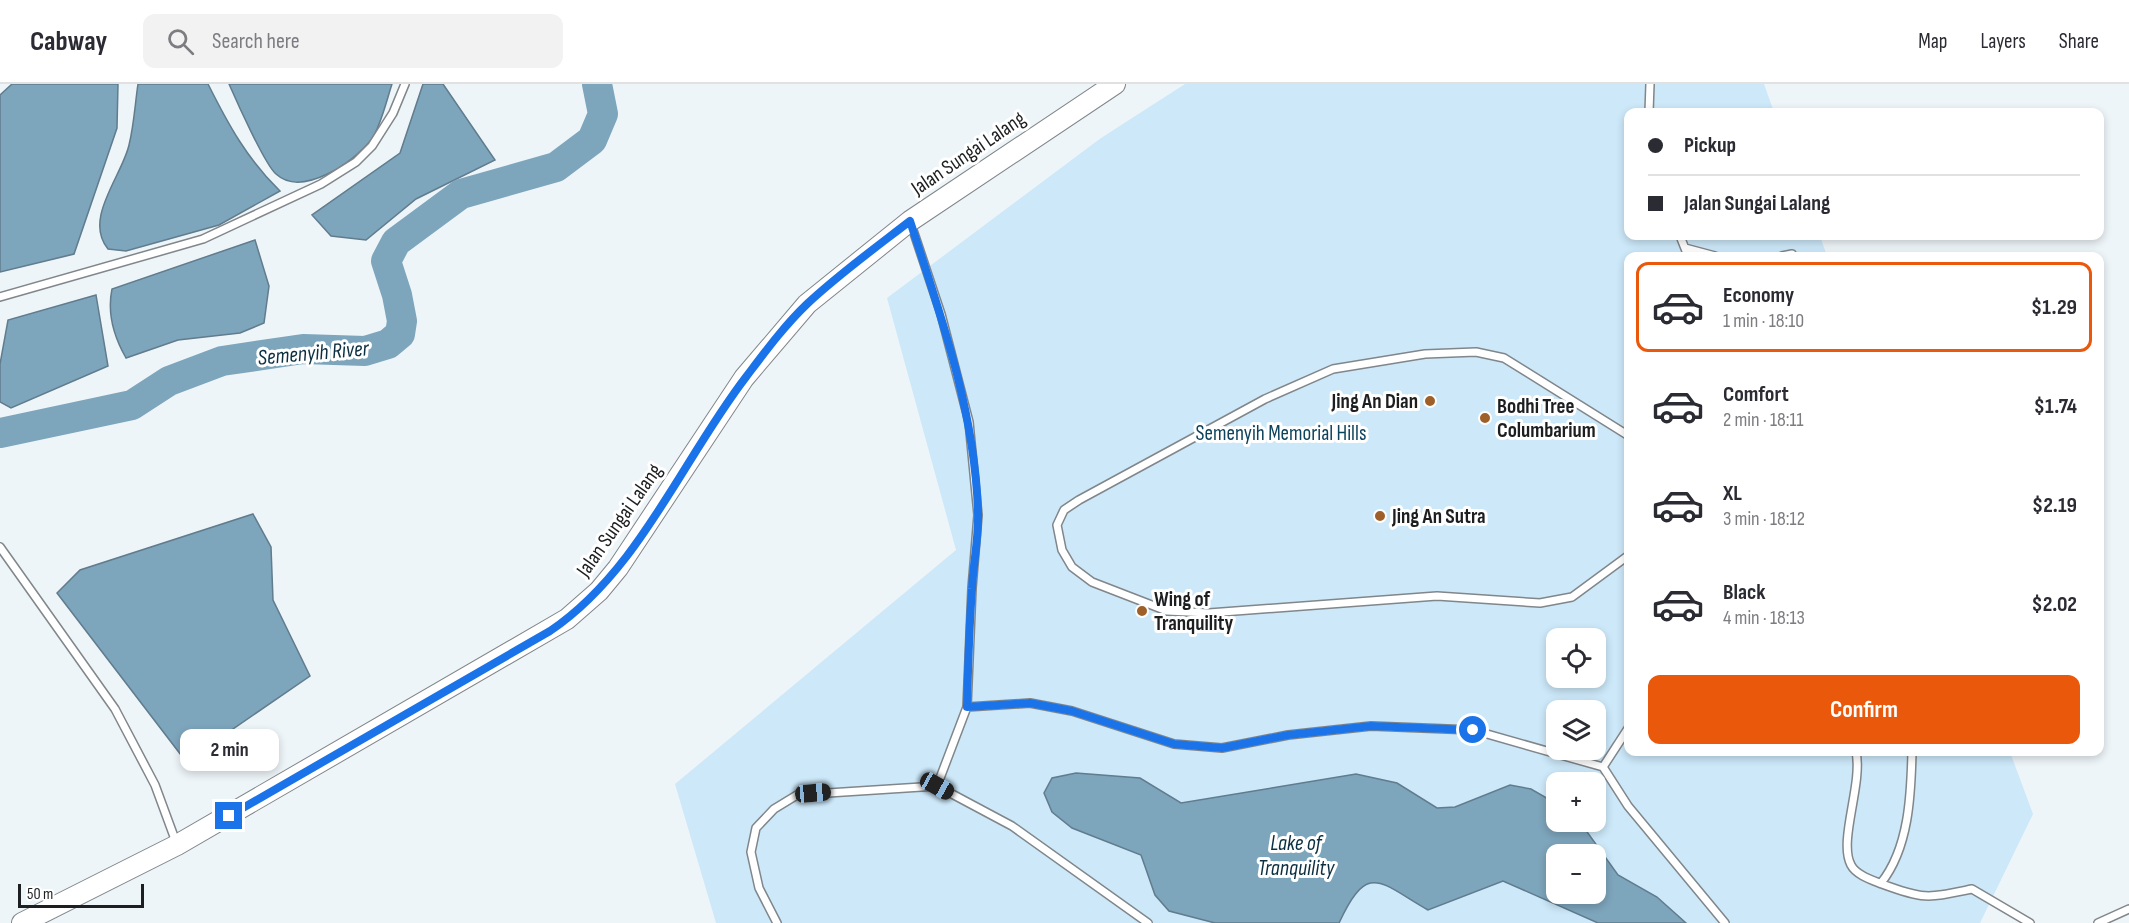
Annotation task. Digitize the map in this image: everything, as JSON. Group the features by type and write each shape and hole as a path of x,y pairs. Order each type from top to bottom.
{"street":[{"name":"Jalan Sungai Lalang","path":"22,923 177,845 550,631 584,606 618,568 744,378 785,327 838,278 910,221 1115,84"}],"lane":[{"path":"0,297 203,239 321,184 357,162 372,147 393,113 405,84"},
{"path":"1649,108 1650,84"},
{"path":"910,221 941,315 969,423 974,455 978,515 972,588 967,707 937,786"},
{"path":"1682,240 1686,252"},
{"path":"1685,248 1700,252"},
{"path":"1624,433 1504,358 1476,352 1399,358 1334,369 1265,399 1079,500 1064,510 1057,525 1062,550 1072,567 1092,582 1167,611 1209,613 1437,597 1540,603 1572,597 1624,559"},
{"path":"0,547 116,709 155,785 177,845"},
{"path":"967,707 1030,703 1072,711 1174,744 1222,748 1288,735 1371,726 1473,730 1603,767 1628,806 1725,923"},
{"path":"1603,767 1624,736"},
{"path":"1857,756 1860,767 1846,850 1852,867 1881,883 1922,897 1940,897 1972,889 2030,923"},
{"path":"1881,883 1888,874 1901,846 1911,787 1912,756"},
{"path":"777,923 759,888 751,852 756,828 774,809 797,795 937,786 1012,826 1148,923"},
{"path":"2098,923 2129,909"}],"green space":[{"name":"Semenyih Memorial Hills","path":"1185,84 1764,84 1773,108 1624,108 1624,240 1821,240 1826,252 1624,252 1624,756 2011,756 2033,814 1980,923 716,923 675,784 956,550 887,298 1101,138"}],"water":[{"path":"12,84 118,84 117,128 74,254 0,272 0,95"},
{"path":"138,84 208,84 239,140 268,179 280,191 219,225 126,251 108,249 101,237 102,211 129,145"},
{"path":"229,84 392,84 377,129 363,149 327,174 313,180 299,182 287,180 271,168"},
{"path":"423,84 443,84 495,160 416,199 366,240 331,236 312,215 400,153"},
{"path":"255,240 269,286 264,323 240,333 178,340 126,358 113,325 110,307 112,289"},
{"path":"96,295 108,366 11,408 0,402 0,364 8,320"},
{"path":"253,514 271,547 273,600 310,676 214,742 181,755 57,593 80,570"},
{"name":"Lake of Tranquility","path":"1076,773 1140,778 1181,803 1356,774 1397,783 1437,808 1455,807 1510,785 1531,789 1546,798 1546,832 1587,832 1596,844 1546,844 1546,900 1503,881 1428,910 1386,885 1376,883 1367,884 1358,891 1339,923 1215,923 1169,911 1155,895 1141,855 1072,828 1052,812 1044,793 1052,778"},
{"name":"Lake of Tranquility","path":"1606,858 1618,875 1657,897 1686,923 1598,923 1555,904 1606,904"}],"waterway":[{"name":"Semenyih River","path":"0,433 132,405 169,381 222,361 303,349 365,351 388,344 400,334 402,321 397,295 386,261 396,242 461,194 556,167 592,140 603,114 597,84"}],"place":[{"name":"Jing An Dian","path":"1430,401"},
{"name":"Bodhi Tree Columbarium","path":"1485,418"},
{"name":"Jing An Sutra","path":"1380,516"},
{"name":"Wing of Tranquility","path":"1142,611"}],"route":[{"path":"229,816 550,631 584,606 618,568 744,378 785,327 807,304 845,271 910,221 941,315 969,423 974,455 978,515 972,588 967,707 1030,703 1072,711 1174,744 1222,748 1288,735 1371,726 1473,730"}]}
